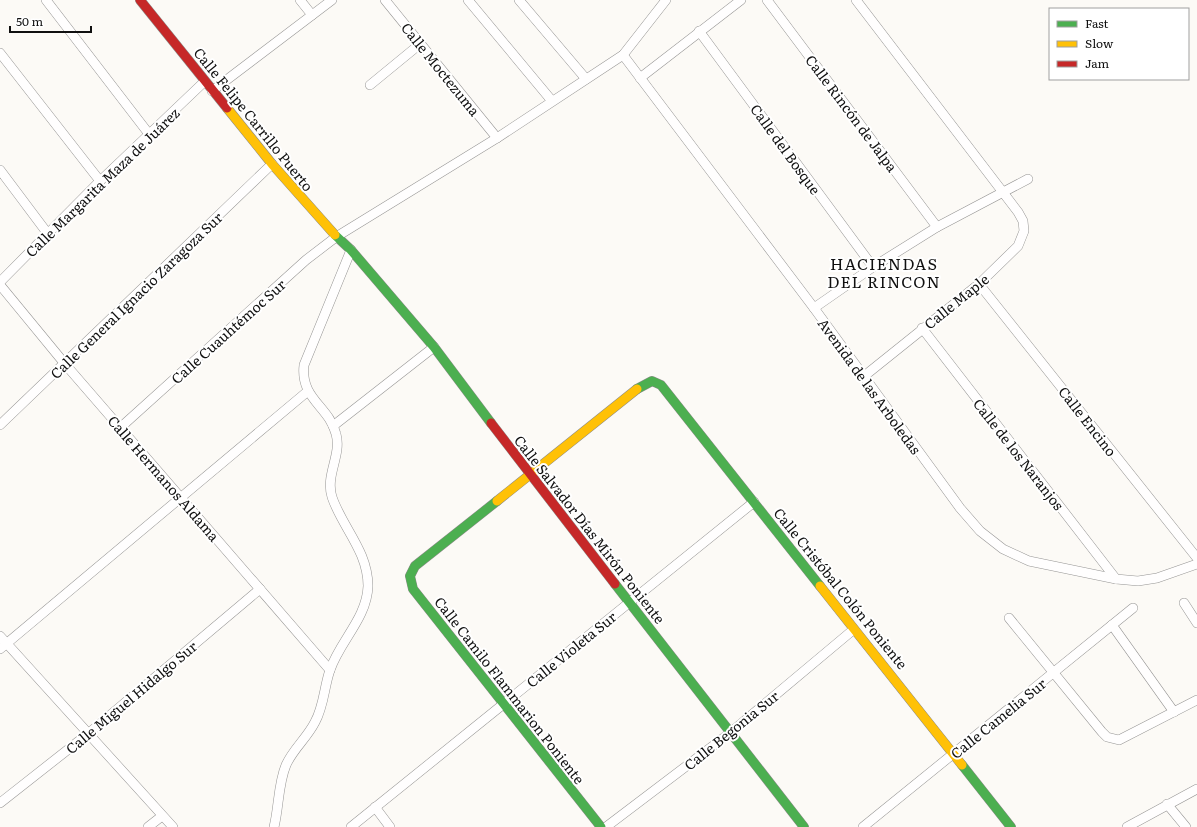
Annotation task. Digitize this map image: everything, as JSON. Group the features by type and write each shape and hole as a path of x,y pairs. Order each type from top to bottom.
{"street":[{"path":"46,0 149,134"},
{"name":"Calle Felipe Carrillo Puerto","path":"140,0 204,82 272,164 336,237 351,250"},
{"path":"300,0 312,15"},
{"path":"212,91 332,0"},
{"name":"Calle Moctezuma","path":"385,0 497,138"},
{"path":"468,0 552,101"},
{"path":"520,0 586,79"},
{"name":"Calle Cuauhtémoc Sur","path":"121,427 306,260 336,237 497,138 623,55 666,0"},
{"path":"640,78 741,0"},
{"name":"Calle Rincón de Jalpa","path":"767,0 937,227"},
{"path":"856,0 1002,192"},
{"name":"Calle del Bosque","path":"699,31 873,267"},
{"path":"370,85 420,44"},
{"path":"0,53 100,181"},
{"name":"Avenida de las Arboledas","path":"623,55 814,308 960,508 980,531 1002,549 1030,561 1116,579 1138,581 1157,578 1197,564"},
{"name":"Calle Margarita Maza de Juárez","path":"0,282 100,181 204,82"},
{"name":"Calle General Ignacio Zaragoza Sur","path":"0,425 272,164"},
{"path":"0,170 48,234"},
{"path":"814,308 873,267 937,227 1028,179"},
{"name":"Calle Maple","path":"863,377 922,328 979,284 1018,246 1024,231 1023,221 1018,212 1002,192"},
{"path":"274,827 282,778 286,765 315,722 324,699 330,670 362,612 366,600 368,584 365,566 360,550 331,496 329,482 338,444 333,426 308,391 303,375 304,365 351,250"},
{"name":"Calle Salvador Días Mirón Poniente","path":"351,250 434,347 530,475 804,827"},
{"name":"Calle Encino","path":"979,284 1197,558"},
{"name":"Calle Hermanos Aldama","path":"0,285 65,364 330,670"},
{"name":"Calle de los Naranjos","path":"922,328 1116,579"},
{"path":"333,426 434,347"},
{"name":"Calle Cristóbal Colón Poniente","path":"530,475 642,385 652,380 660,384 853,630 899,683 1011,827"},
{"path":"3,646 308,391"},
{"name":"Calle Camilo Flammarion Poniente","path":"530,475 415,566 410,576 413,589 601,827"},
{"name":"Calle Violeta Sur","path":"351,827 754,502"},
{"name":"Calle Miguel Hidalgo Sur","path":"0,802 89,733 260,589"},
{"path":"1184,603 1197,623"},
{"name":"Calle Camelia Sur","path":"863,827 1133,608"},
{"path":"1009,618 1102,732 1113,740 1119,740 1197,700"},
{"path":"1112,626 1174,712"},
{"name":"Calle Begonia Sur","path":"606,827 730,733 853,630"},
{"path":"0,636 3,646 89,733 173,827"},
{"path":"1127,827 1197,789"},
{"path":"1167,804 1186,827"},
{"path":"375,807 390,827"},
{"path":"148,827 162,816"}],"traffic: fast":[{"path":"335,235 351,250 434,347 491,423"},
{"path":"637,389 652,381 661,385 820,586"},
{"path":"497,501 415,566 410,576 413,589 601,827"},
{"path":"615,584 804,827"},
{"path":"962,765 1011,827"}],"traffic: slow":[{"path":"227,108 272,164 335,235"},
{"path":"497,501 637,389"},
{"path":"820,586 962,765"}],"traffic: jam":[{"path":"140,0 227,108"},
{"path":"491,423 615,584"}],"district":[{"name":"HACIENDAS DEL RINCON","path":"884,272"}]}
